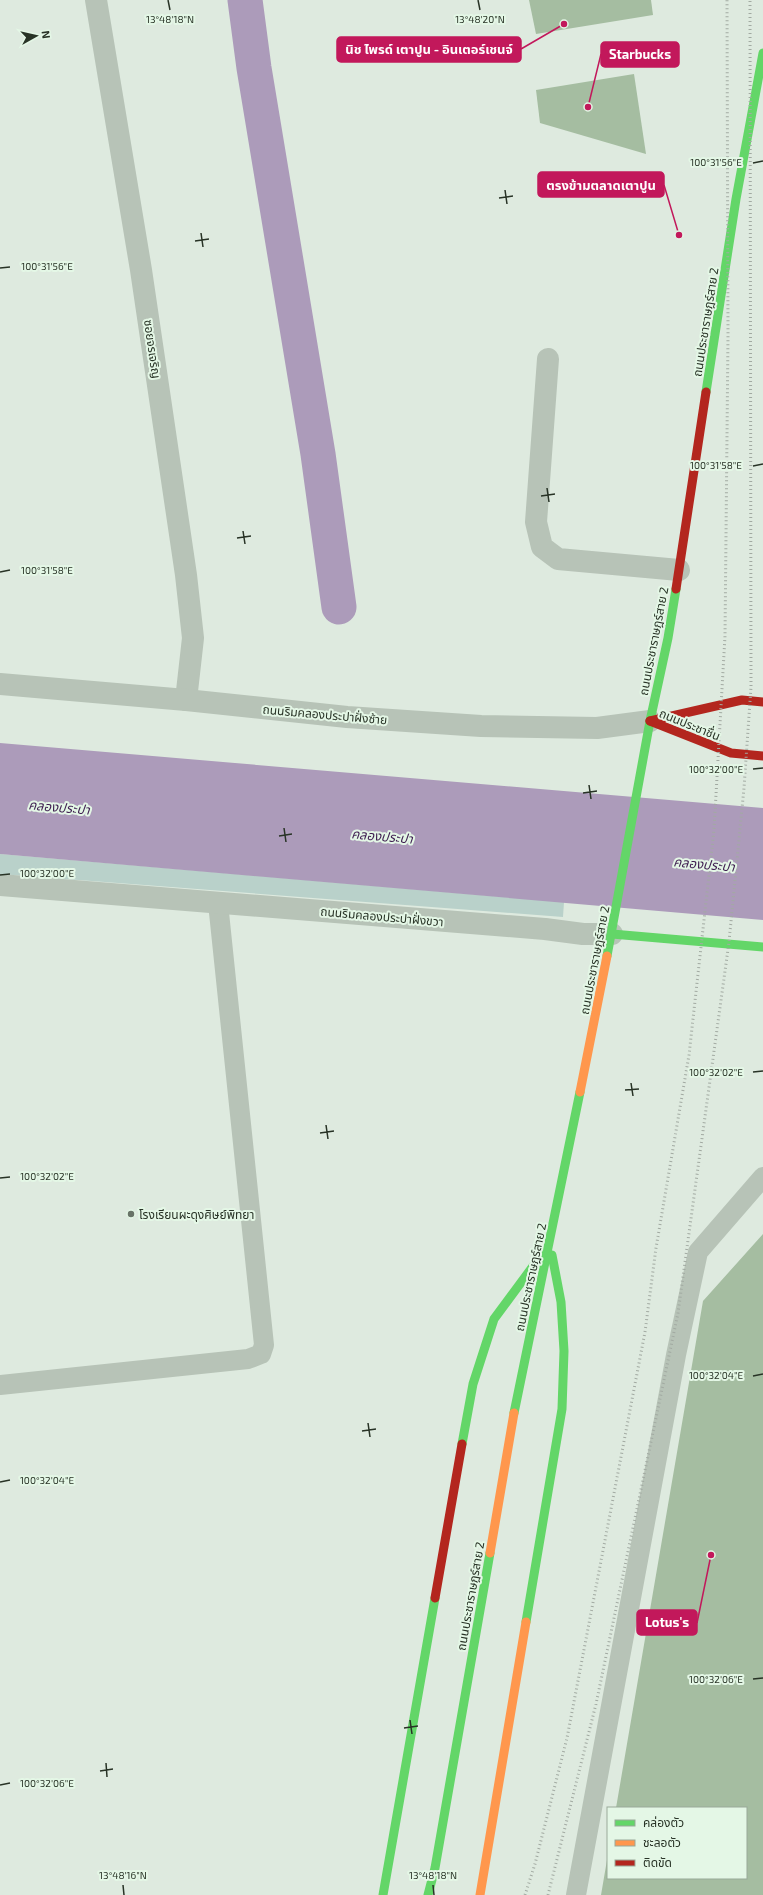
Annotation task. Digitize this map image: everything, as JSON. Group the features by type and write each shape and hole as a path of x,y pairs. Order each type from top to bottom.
{"main road":[{"name":"ถนนประชาราษฎร์สาย 2","path":"428,1895 435,1868 512,1424 550,1244 613,927 640,784 650,721 668,638 736,199 763,53"},
{"name":"ถนนประชาชื่น","path":"650,721 742,700 763,702"},
{"name":"ถนนประชาชื่น","path":"650,721 731,753 763,756"},
{"name":"ถนนริมคลองประปาฝั่งขวา","path":"613,927 763,947"},
{"path":"383,1895 473,1384 494,1319 550,1244"},
{"path":"480,1895 562,1409 564,1351 561,1302 550,1244"},
{"name":"ถนนประชาราษฎร์สาย 2","path":"433,1895 435,1868"}],"street":[{"name":"ซอยจรเจริญ","path":"96,0 141,270 186,575 193,638 186,700"},
{"path":"548,359 536,522 542,547 558,559 679,570"},
{"name":"ถนนริมคลองประปาฝั่งซ้าย","path":"0,684 186,700 347,717 481,726 597,728 650,721"},
{"name":"ถนนริมคลองประปาฝั่งขวา","path":"0,885 537,928 583,934 613,927"}],"lane":[{"path":"0,1385 248,1358 261,1354 264,1345 218,902"},
{"path":"576,1895 674,1363 698,1252 763,1177"}],"shaded area":[{"path":"0,854 564,902 563,917 0,874"}],"water":[{"name":"คลองประปา","path":"0,743 763,808 763,920 0,854"}],"building":[{"path":"529,0 651,0 653,15 536,34"},
{"path":"634,74 646,154 540,123 536,90"},
{"path":"763,1234 763,1895 601,1895 607,1860 607,1879 747,1879 747,1807 616,1807 703,1301"}],"waterway":[{"path":"245,0 254,68 318,454 339,607"}],"railway":[{"path":"525,1895 535,1864 567,1738 645,1332 656,1248 689,1055 714,830 725,636 728,335 727,0"},
{"path":"548,1895 596,1704 678,1313 729,942 744,788 751,687 750,0"}],"traffic: fast":[{"path":"706,392 736,199 763,53"},
{"path":"607,956 676,589"},
{"path":"612,934 763,947"},
{"path":"514,1413 580,1092"},
{"path":"462,1444 473,1384 494,1319 545,1250"},
{"path":"526,1622 562,1409 564,1351 561,1302 552,1255"},
{"path":"428,1895 435,1868 490,1553"},
{"path":"383,1895 435,1598"}],"traffic: slow":[{"path":"580,1092 607,956"},
{"path":"490,1553 514,1413"},
{"path":"480,1895 526,1622"}],"traffic: jam":[{"path":"676,589 706,392"},
{"path":"650,721 742,700 763,702"},
{"path":"650,721 731,753 763,756"},
{"path":"435,1598 462,1444"}],"place":[{"name":"นิช ไพรด์ เตาปูน - อินเตอร์เชนจ์","path":"564,24"},
{"name":"Starbucks","path":"588,107"},
{"name":"ตรงข้ามตลาดเตาปูน","path":"679,235"},
{"name":"โรงเรียนผะดุงศิษย์พิทยา","path":"131,1214"},
{"name":"Lotus's","path":"711,1555"}]}
